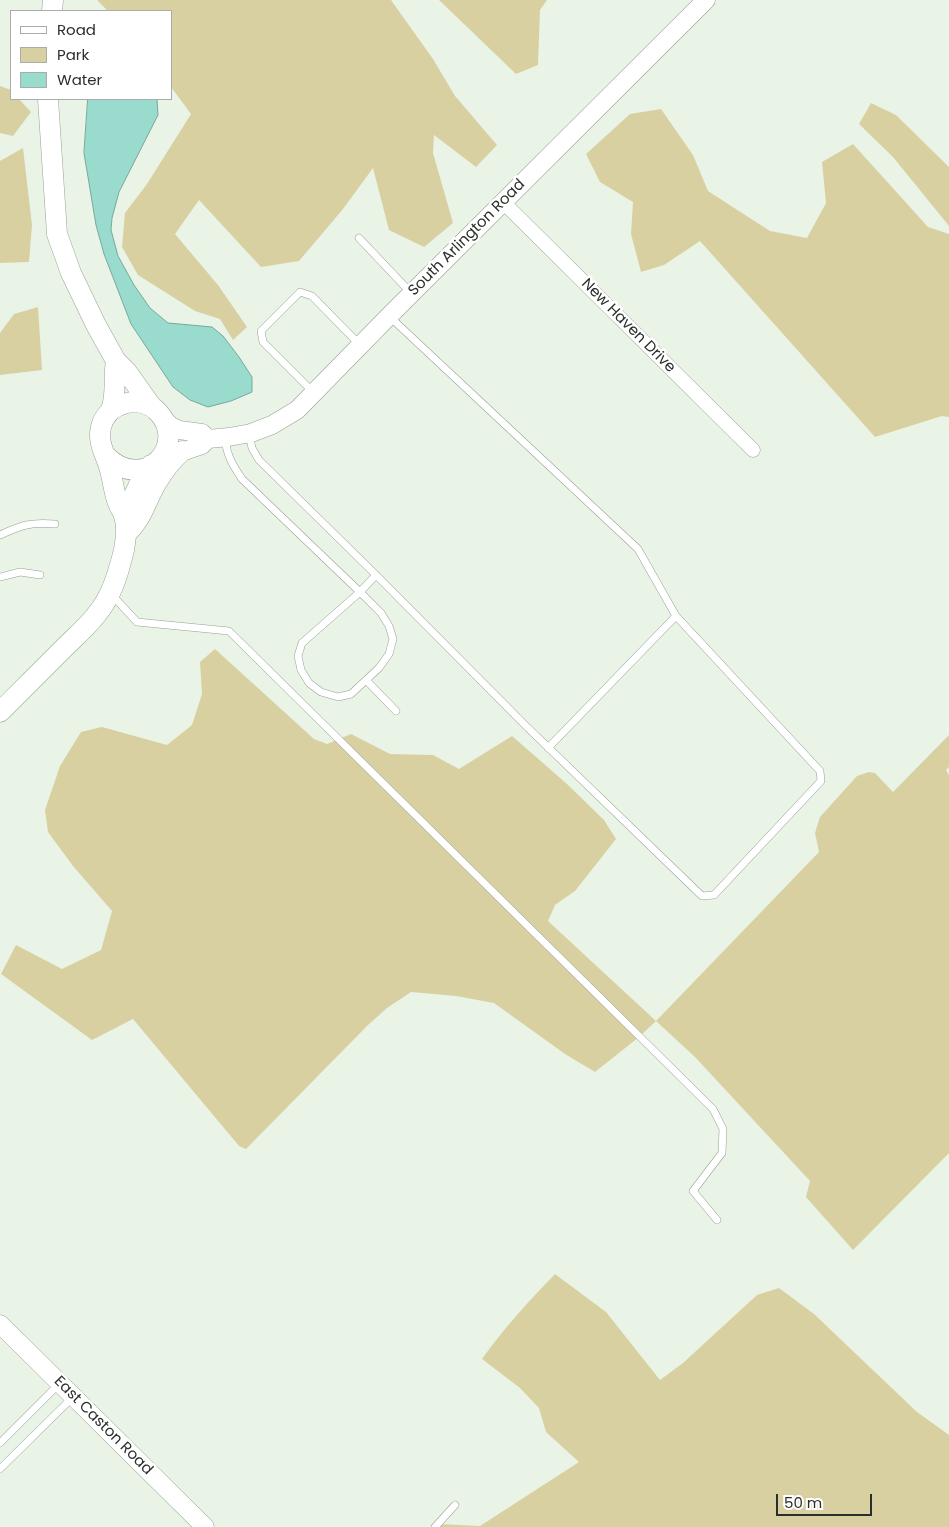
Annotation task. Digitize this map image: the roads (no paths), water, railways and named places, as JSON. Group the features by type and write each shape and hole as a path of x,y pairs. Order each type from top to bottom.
{"main road":[{"path":"48,100 57,234 70,273 116,361 158,414 168,431 168,443 164,454 144,474 128,508 123,513"},
{"path":"112,410 116,394 116,361"},
{"path":"0,712 94,618 110,593 119,572 127,534 123,513 118,506 110,469 99,435 107,414 115,407 125,403 136,402 147,404 158,414"},
{"path":"127,534 136,525 157,482 170,463 182,451"},
{"path":"106,456 113,464 123,469 134,470 146,468 154,464"}],"street":[{"name":"South Arlington Road","path":"154,464 217,438 249,434 272,425 297,410 706,0"},
{"name":"New Haven Drive","path":"503,202 753,450"},
{"name":"South Arlington Road","path":"158,414 170,426 179,430 202,433 217,438"},
{"name":"East Caston Road","path":"0,1324 205,1527"}],"lane":[{"path":"359,238 412,294"},
{"path":"314,393 263,342 261,331 300,292 312,296 361,346"},
{"path":"249,434 252,448 259,460 548,748 702,896 714,895 821,781 820,771 676,616 638,550 389,316"},
{"path":"217,438 242,479 360,592 380,613 389,626 393,639 389,654 379,668 351,694 338,696 321,692 309,683 301,670 298,656 302,643 360,592 376,575"},
{"path":"0,535 25,524 37,522 55,524"},
{"path":"0,578 20,572 40,575"},
{"path":"110,593 138,622 229,631 713,1109 723,1129 722,1153 693,1191 717,1220"},
{"path":"548,748 676,616"},
{"path":"366,680 396,711"},
{"path":"0,1443 60,1383"},
{"path":"0,1468 73,1396"},
{"path":"435,1527 455,1505"}],"water":[{"path":"88,100 157,100 158,115 119,192 112,218 111,230 118,256 134,285 150,308 168,323 212,327 223,336 252,377 252,392 231,401 208,407 190,400 173,387 131,324 104,254 96,225 84,153"}]}
